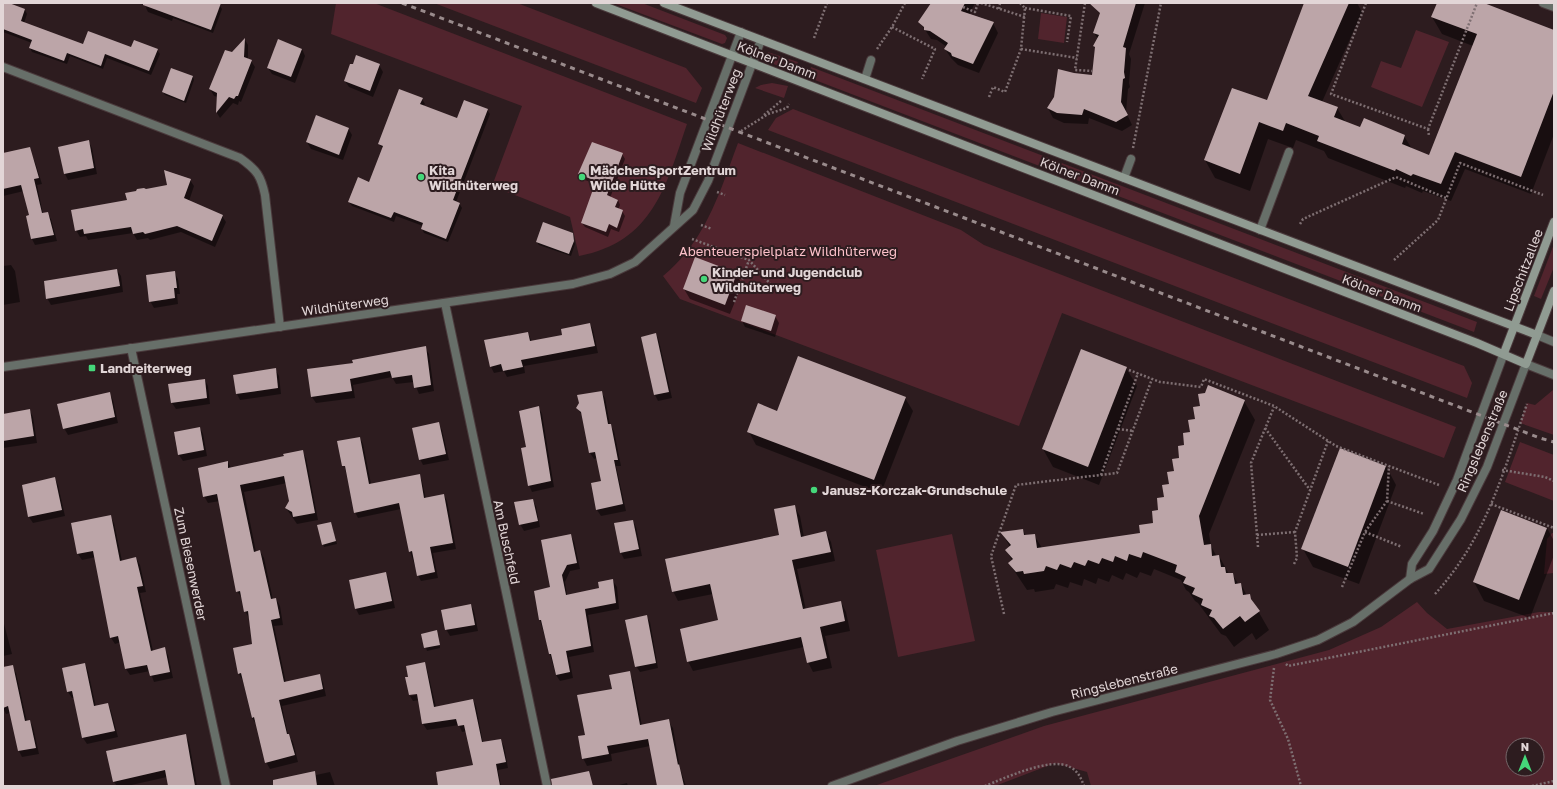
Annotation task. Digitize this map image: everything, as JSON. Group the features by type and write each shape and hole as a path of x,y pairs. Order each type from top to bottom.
{"street":[{"name":"Kölner Damm","path":"596,3 1504,353 1526,364 1554,375"},
{"name":"Kölner Damm","path":"664,3 1554,342"},
{"path":"1543,3 1554,7"},
{"name":"Wildhüterweg","path":"674,226 680,193 741,32"},
{"name":"Wildhüterweg","path":"3,367 573,284 610,274 635,262 693,210 703,192 761,40"},
{"path":"864,79 872,60"},
{"path":"3,67 240,158 254,168 262,180 265,195 280,327"},
{"path":"1260,230 1289,152"},
{"path":"1124,178 1131,159"},
{"name":"Lipschitzallee","path":"1504,353 1554,222"},
{"path":"1526,364 1554,291"},
{"name":"Am Buschfeld","path":"445,303 547,786"},
{"name":"Zum Biesenwerder","path":"131,348 226,786"},
{"name":"Ringslebenstraße","path":"1410,579 1412,564 1433,530 1457,480 1504,353"},
{"name":"Ringslebenstraße","path":"832,786 957,741 1052,712 1276,654 1318,640 1353,622 1410,579 1429,569 1461,519 1487,467 1526,364"}],"path":[{"path":"814,38 827,3"},
{"path":"872,60 874,52 892,27 905,3"},
{"path":"963,7 975,12 978,3"},
{"path":"981,3 1024,17"},
{"path":"999,9 1000,3"},
{"path":"1020,3 1025,8 1070,16 1067,42"},
{"path":"1085,3 1075,70 1092,71"},
{"path":"1131,159 1161,3"},
{"path":"1366,3 1330,94 1428,129"},
{"path":"1429,136 1428,129 1476,3"},
{"path":"989,97 993,87 1005,92 1021,49 1025,8"},
{"path":"892,27 935,49 922,79"},
{"path":"1021,49 1077,58"},
{"path":"739,132 759,119 781,101"},
{"path":"759,119 787,108 789,104"},
{"path":"1394,260 1438,220 1460,163 1543,195"},
{"path":"1300,224 1303,219 1396,177 1446,198"},
{"path":"717,192 725,194"},
{"path":"701,224 712,229"},
{"path":"692,240 749,260 774,288"},
{"path":"734,302 749,260"},
{"path":"1129,370 1152,379 1201,387 1204,379 1274,406 1336,446 1439,485"},
{"path":"1101,475 1138,374"},
{"path":"1004,614 991,556 1016,485 1117,473 1152,379"},
{"path":"1435,594 1462,562 1491,504 1527,403"},
{"path":"1258,547 1251,463 1274,406"},
{"path":"1265,428 1310,490"},
{"path":"1118,429 1133,431"},
{"path":"1294,564 1297,558 1295,532 1328,441"},
{"path":"1342,588 1365,532 1387,501 1389,466"},
{"path":"1487,467 1503,471 1545,477 1554,481"},
{"path":"1387,501 1424,514"},
{"path":"1491,504 1554,528"},
{"path":"1257,535 1295,532"},
{"path":"1365,532 1402,547"},
{"path":"1276,654 1288,666 1554,613"},
{"path":"1276,654 1270,700 1288,739 1301,786"},
{"path":"985,786 1034,767 1055,764 1069,766 1078,773 1084,786"},
{"path":"1532,786 1554,780"}],"green space":[{"path":"336,3 374,3 687,124 672,169 653,208 640,224 624,238 604,249 579,256 570,217 492,186 522,106 331,34"},
{"path":"434,3 517,3 686,68 702,88 696,103"},
{"path":"613,3 642,3 725,35 727,38 725,43 722,44"},
{"path":"1041,13 1067,17 1064,43 1038,39"},
{"path":"1416,30 1449,42 1422,107 1371,87 1381,61 1401,68"},
{"path":"768,52 798,62 794,72 766,61"},
{"path":"811,67 1477,322 1474,332 807,77"},
{"path":"772,83 788,86 784,98 755,88"},
{"path":"793,109 1464,366 1472,383 1467,398 768,130 776,118"},
{"name":"Abenteuerspielplatz Wildhüterweg","path":"738,143 961,230 984,245 1456,427 1444,458 1062,313 1019,426 680,299 663,276 678,262 701,232 710,215"},
{"path":"1554,244 1554,267 1541,299 1534,296"},
{"path":"1553,390 1554,435 1520,423 1527,403 1535,405"},
{"path":"1498,392 1505,394 1496,418 1489,415"},
{"path":"1486,422 1494,424 1481,460 1473,457"},
{"path":"1520,442 1554,455 1554,501 1505,482"},
{"path":"1552,533 1554,533 1554,573 1544,574 1547,539"},
{"path":"952,534 975,641 898,657 876,550"},
{"path":"1417,602 1427,613 1447,629 1539,612 1554,612 1554,786 1091,786 1087,772 1055,763 995,786 874,786 1044,726 1329,650 1381,627"}],"building":[{"path":"3,3 9,3 25,9 21,21 83,44 88,31 131,47 134,40 158,49 149,71 105,54 101,66 67,53 64,61 29,48 32,40 3,29"},
{"path":"143,3 221,3 211,30 143,5"},
{"path":"931,3 965,3 961,11 994,22 973,64 952,56 951,53 944,49 948,43 930,31 924,30 924,27 918,22"},
{"path":"1089,3 1136,3 1123,47 1126,48 1125,78 1123,79 1121,102 1128,115 1116,122 1084,109 1082,115 1057,113 1047,108 1054,97 1058,69 1092,75 1095,47 1093,46 1099,35 1093,33 1100,13"},
{"path":"1304,3 1349,3 1308,96 1338,107 1334,117 1360,127 1364,118 1405,135 1402,144 1429,155 1477,34 1431,17 1437,3 1484,3 1554,30 1554,91 1521,177 1455,152 1441,184 1413,174 1411,176 1396,169 1395,171 1317,141 1319,136 1286,123 1283,131 1259,122 1240,174 1204,160 1232,88 1267,100"},
{"path":"245,38 244,57 252,60 238,96 234,99 229,97 216,113 217,93 209,89 225,50 232,52"},
{"path":"278,39 302,49 291,77 267,68"},
{"path":"356,55 380,64 370,91 344,81 350,64 353,64"},
{"path":"171,68 193,76 184,101 162,92"},
{"path":"399,89 423,98 420,104 457,118 464,100 488,109 453,200 460,203 446,239 421,229 423,223 394,212 391,218 348,202 358,177 369,182 383,146 378,144"},
{"path":"316,115 349,128 339,155 306,142"},
{"path":"89,140 94,168 64,174 58,147"},
{"path":"592,142 623,153 607,195 618,200 615,207 623,210 617,228 609,224 606,232 581,223 596,181 578,174"},
{"path":"30,147 39,178 34,179 42,213 48,212 54,235 31,239 26,216 29,215 21,185 3,189 3,153"},
{"path":"164,170 191,179 184,198 223,215 212,241 177,226 145,234 143,232 133,234 131,227 84,234 83,229 75,231 71,210 127,200 125,193 136,191 137,189 167,185"},
{"path":"543,222 573,233 574,241 569,254 536,242"},
{"path":"695,257 737,273 725,305 683,289"},
{"path":"117,269 120,286 46,299 44,281"},
{"path":"175,271 177,288 174,288 175,298 149,302 146,275"},
{"path":"746,305 776,315 771,331 741,321"},
{"path":"590,323 595,346 521,360 523,367 503,371 501,364 490,367 484,340 528,332 530,341 562,335 561,329"},
{"path":"656,333 669,392 654,395 641,337"},
{"path":"426,346 431,385 414,388 412,375 392,378 390,371 350,379 352,391 311,397 307,369 353,363 352,360"},
{"path":"1081,349 1127,367 1088,467 1042,449"},
{"path":"798,356 906,397 874,480 747,432 758,403 777,411"},
{"path":"276,368 278,388 236,394 233,375"},
{"path":"205,379 207,398 171,403 168,384"},
{"path":"1208,385 1245,400 1199,516 1204,545 1211,544 1212,556 1219,555 1221,567 1225,567 1226,573 1233,573 1235,584 1241,583 1243,595 1250,594 1251,599 1260,611 1245,622 1240,616 1223,629 1214,618 1209,616 1212,610 1201,605 1203,599 1192,594 1195,588 1183,583 1186,577 1175,572 1177,565 1143,552 1141,558 1129,554 1127,561 1115,556 1113,562 1102,558 1099,564 1088,560 1085,566 1074,562 1071,568 1060,564 1057,570 1046,566 1044,571 1024,574 1023,571 1016,572 1008,563 1013,559 1005,550 1011,545 1000,532 1023,529 1024,535 1035,534 1037,548 1140,533 1139,525 1153,523 1152,511 1158,510 1157,498 1164,497 1162,485 1169,484 1167,472 1174,471 1172,459 1179,458 1178,446 1184,445 1183,433 1190,432 1188,420 1195,419 1193,407 1200,406 1198,394 1205,393"},
{"path":"602,391 608,424 611,424 618,460 614,460 623,504 596,510 591,483 601,481 595,452 589,453 581,412 576,408 579,403 577,395"},
{"path":"110,392 115,417 63,429 57,404"},
{"path":"539,406 551,481 528,486 521,448 526,447 519,411"},
{"path":"30,409 34,436 3,441 3,414"},
{"path":"439,422 446,454 419,460 412,428"},
{"path":"200,427 204,450 178,455 174,432"},
{"path":"360,437 369,484 420,474 424,498 444,494 453,543 430,547 435,572 417,576 412,551 409,552 399,503 354,513 345,466 342,466 337,441"},
{"path":"1340,448 1386,466 1348,567 1301,549"},
{"path":"303,450 315,513 293,517 292,512 285,508 289,501 284,476 240,485 254,552 260,550 271,599 276,598 280,618 271,620 284,682 320,674 323,689 279,700 287,734 289,734 295,755 265,763 254,717 252,718 241,673 238,674 233,648 252,644 248,611 244,612 240,591 236,592 217,494 203,497 198,468 228,461 228,468 284,456 283,454"},
{"path":"55,477 62,510 28,517 22,485"},
{"path":"533,499 538,521 519,525 514,502"},
{"path":"795,505 801,537 826,531 831,552 792,560 803,609 841,601 845,621 820,627 827,658 807,663 801,637 687,662 680,629 718,620 710,584 672,592 665,559 779,535 774,509"},
{"path":"1501,510 1547,528 1519,600 1473,582"},
{"path":"111,515 120,561 136,557 143,586 137,587 151,651 165,647 170,672 150,676 147,665 125,669 118,636 110,638 93,551 77,554 71,523"},
{"path":"633,520 639,549 620,553 614,523"},
{"path":"331,522 336,541 322,545 317,525"},
{"path":"571,534 577,563 567,565 562,575 566,595 599,588 598,582 613,579 616,603 585,609 591,646 566,651 570,672 556,675 551,654 549,654 541,620 539,620 534,591 550,587 541,540"},
{"path":"386,572 392,601 355,609 349,580"},
{"path":"471,604 475,625 445,630 441,610"},
{"path":"647,615 656,663 635,667 625,620"},
{"path":"437,630 440,645 424,648 421,634"},
{"path":"425,662 434,707 473,699 482,742 501,739 506,762 496,764 500,786 438,786 436,772 473,765 464,725 458,726 456,719 422,724 417,694 409,695 405,677 408,677 406,666"},
{"path":"85,663 94,706 108,703 115,731 82,738 72,691 67,692 62,668"},
{"path":"13,665 25,721 30,720 36,748 18,751 8,706 3,708 3,667"},
{"path":"630,671 640,725 669,719 678,765 679,764 684,786 657,786 648,739 607,746 609,754 582,759 578,736 585,735 577,695 612,689 609,675"},
{"path":"186,734 195,786 168,786 165,770 113,782 106,751"},
{"path":"315,771 317,786 273,786 273,780"},
{"path":"589,771 593,786 552,786 551,779"}],"railway":[{"path":"402,3 1540,438 1554,442"}],"place":[{"name":"Kita Wildhüterweg","path":"421,177"},
{"name":"MädchenSportZentrum Wilde Hütte","path":"582,177"},
{"name":"Kinder- und Jugendclub Wildhüterweg","path":"704,279"},
{"name":"Landreiterweg","path":"92,368"},
{"name":"Janusz-Korczak-Grundschule","path":"814,490"}]}
